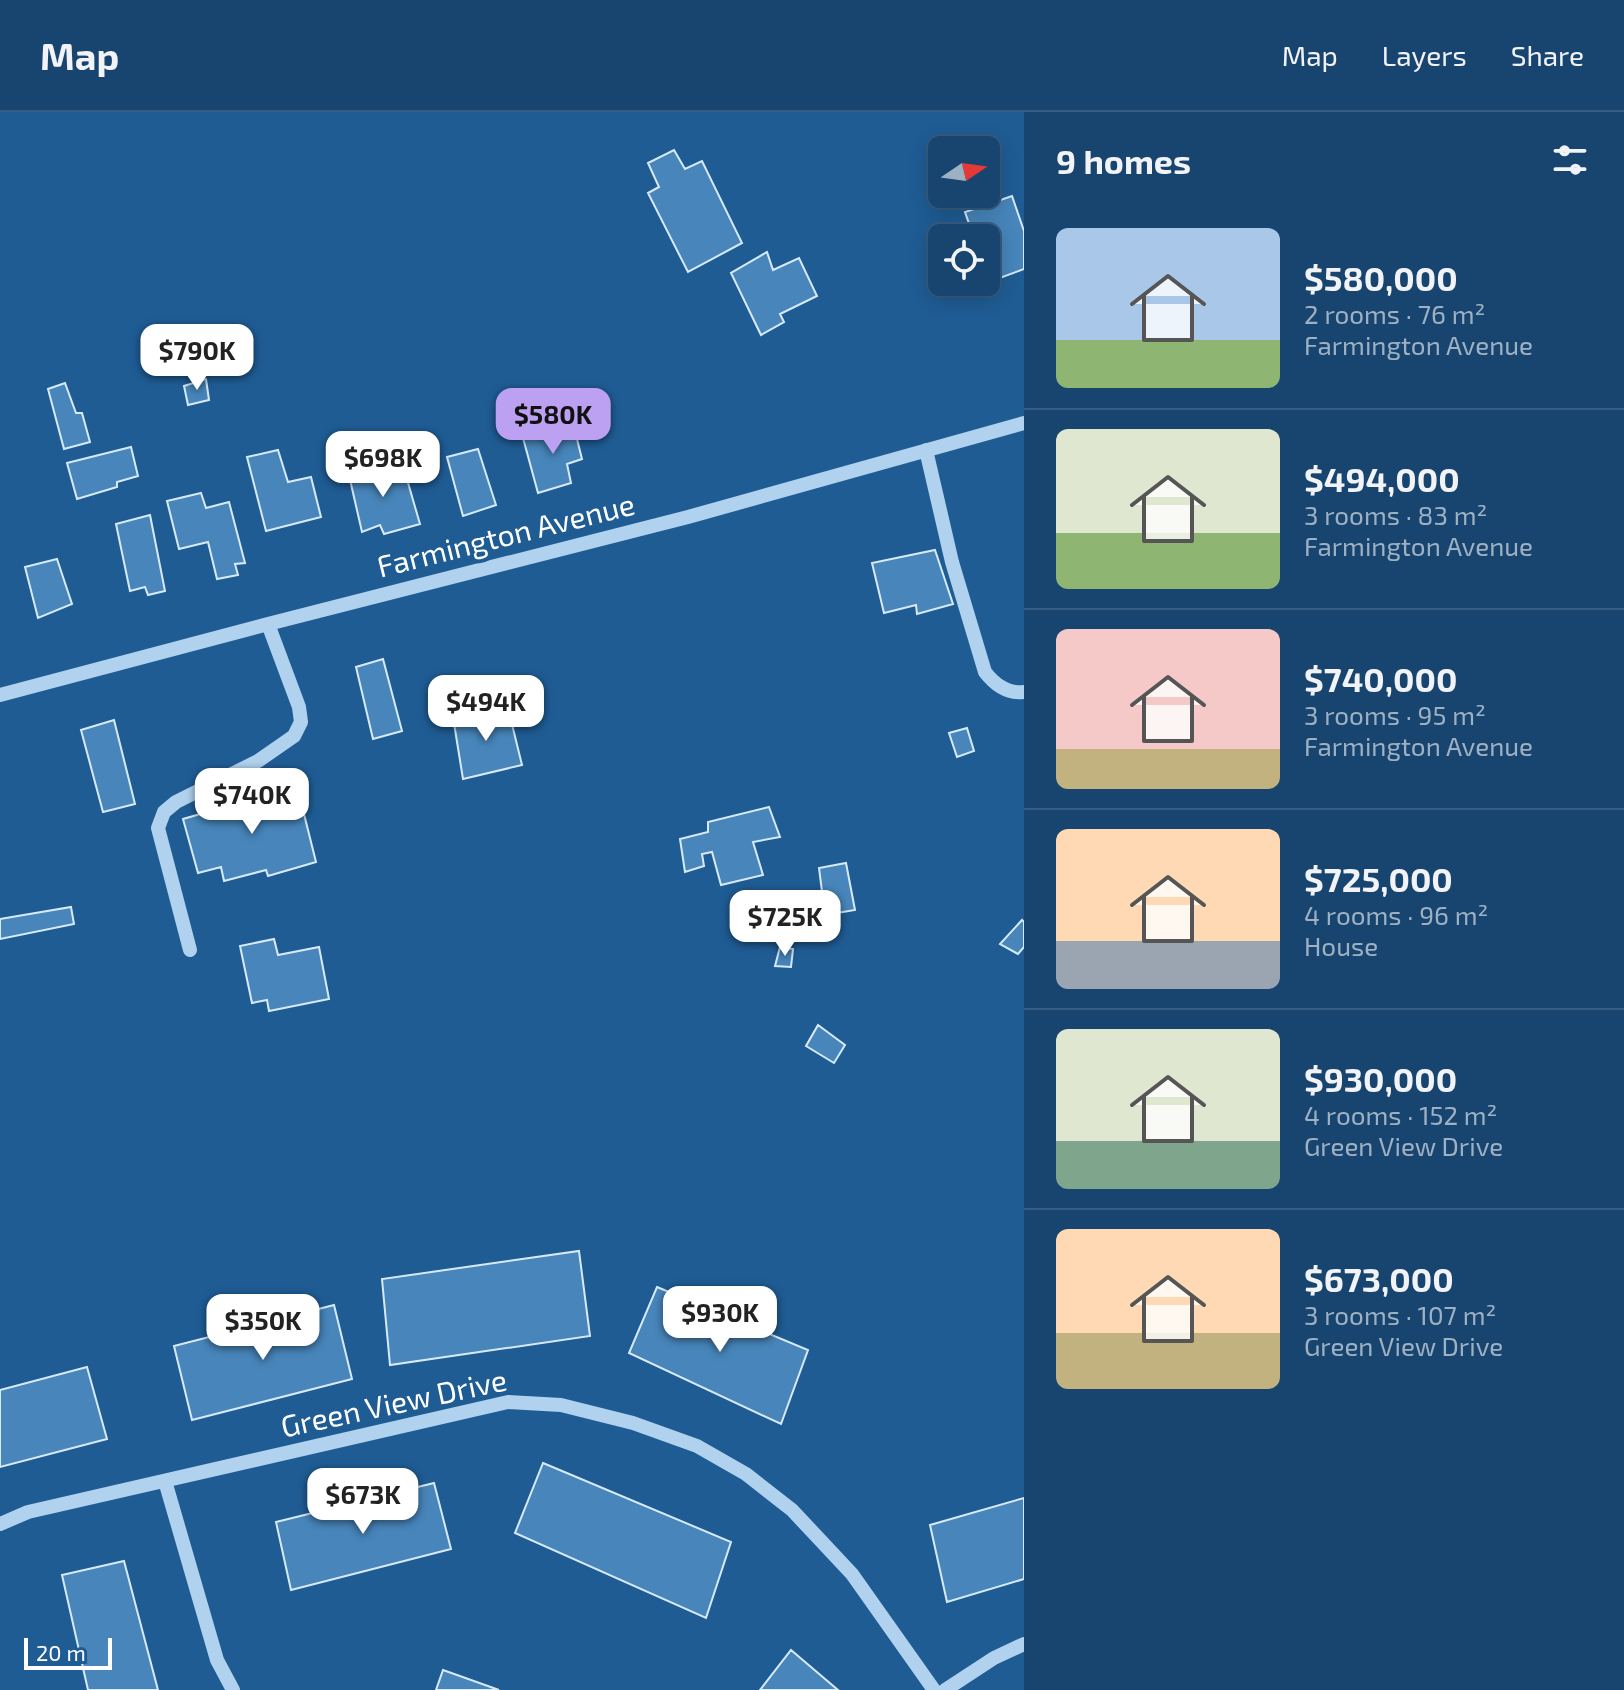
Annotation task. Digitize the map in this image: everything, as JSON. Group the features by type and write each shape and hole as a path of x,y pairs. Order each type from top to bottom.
{"street":[{"name":"Farmington Avenue","path":"0,695 688,517 1024,423"},
{"path":"926,450 952,562 985,672 996,686 1024,692"},
{"path":"190,950 158,828 164,812 176,802 258,761 294,736 301,722 299,707 268,624"},
{"name":"Green View Drive","path":"0,1524 28,1512 508,1402 561,1405 633,1423 697,1446 746,1474 792,1510 852,1574 934,1690"},
{"path":"165,1481 217,1660 233,1690"},
{"path":"945,1690 994,1658 1024,1644"}],"building":[{"path":"674,150 685,169 702,161 742,243 688,272 648,193 659,187 648,163"},
{"path":"1012,196 1024,231 1024,269 1000,278 1000,224 969,224 965,212 977,208 1000,208 1000,200"},
{"path":"767,252 773,270 799,258 817,296 780,314 784,322 761,335 731,273"},
{"path":"206,379 209,400 188,405 184,386"},
{"path":"65,383 76,413 82,413 90,442 64,449 48,389"},
{"path":"573,423 582,459 567,464 571,483 538,493 523,438"},
{"path":"131,447 138,476 117,482 117,487 77,499 67,463"},
{"path":"478,449 496,505 463,516 447,457"},
{"path":"278,450 288,482 311,477 321,517 266,531 247,457"},
{"path":"381,464 384,474 404,469 420,524 384,534 380,525 362,532 348,471"},
{"path":"201,493 206,508 229,502 245,563 235,564 238,575 217,579 208,542 179,549 167,501"},
{"path":"150,515 165,591 148,595 145,587 130,591 116,524"},
{"path":"935,550 953,604 917,614 916,605 884,613 872,563"},
{"path":"57,559 72,604 38,618 25,567"},
{"path":"383,659 402,731 373,739 356,667"},
{"path":"508,708 522,765 463,779 453,717"},
{"path":"114,720 135,804 103,812 81,730"},
{"path":"967,728 974,751 957,757 949,733"},
{"path":"297,786 316,862 268,876 266,870 224,881 221,867 198,873 183,819"},
{"path":"769,807 780,837 753,842 763,875 721,885 712,852 702,854 704,866 685,872 680,839 708,832 708,822"},
{"path":"846,863 855,910 825,915 819,868"},
{"path":"71,907 74,924 0,939 0,919"},
{"path":"1022,920 1024,947 1018,954 1000,944"},
{"path":"274,939 278,955 319,947 329,999 269,1011 267,1000 252,1003 240,946"},
{"path":"780,947 793,949 791,967 775,966"},
{"path":"818,1025 845,1045 834,1063 806,1046"},
{"path":"579,1251 590,1336 390,1365 382,1279"},
{"path":"657,1287 808,1350 781,1424 629,1353"},
{"path":"334,1305 352,1379 192,1420 174,1346"},
{"path":"87,1367 107,1439 0,1467 0,1390"},
{"path":"543,1463 731,1542 706,1618 515,1533"},
{"path":"434,1483 451,1549 291,1590 276,1522"},
{"path":"1024,1498 1024,1579 947,1602 930,1525"},
{"path":"124,1561 158,1690 88,1690 62,1575"},
{"path":"791,1650 838,1690 760,1690"},
{"path":"443,1670 499,1690 436,1690"}]}
